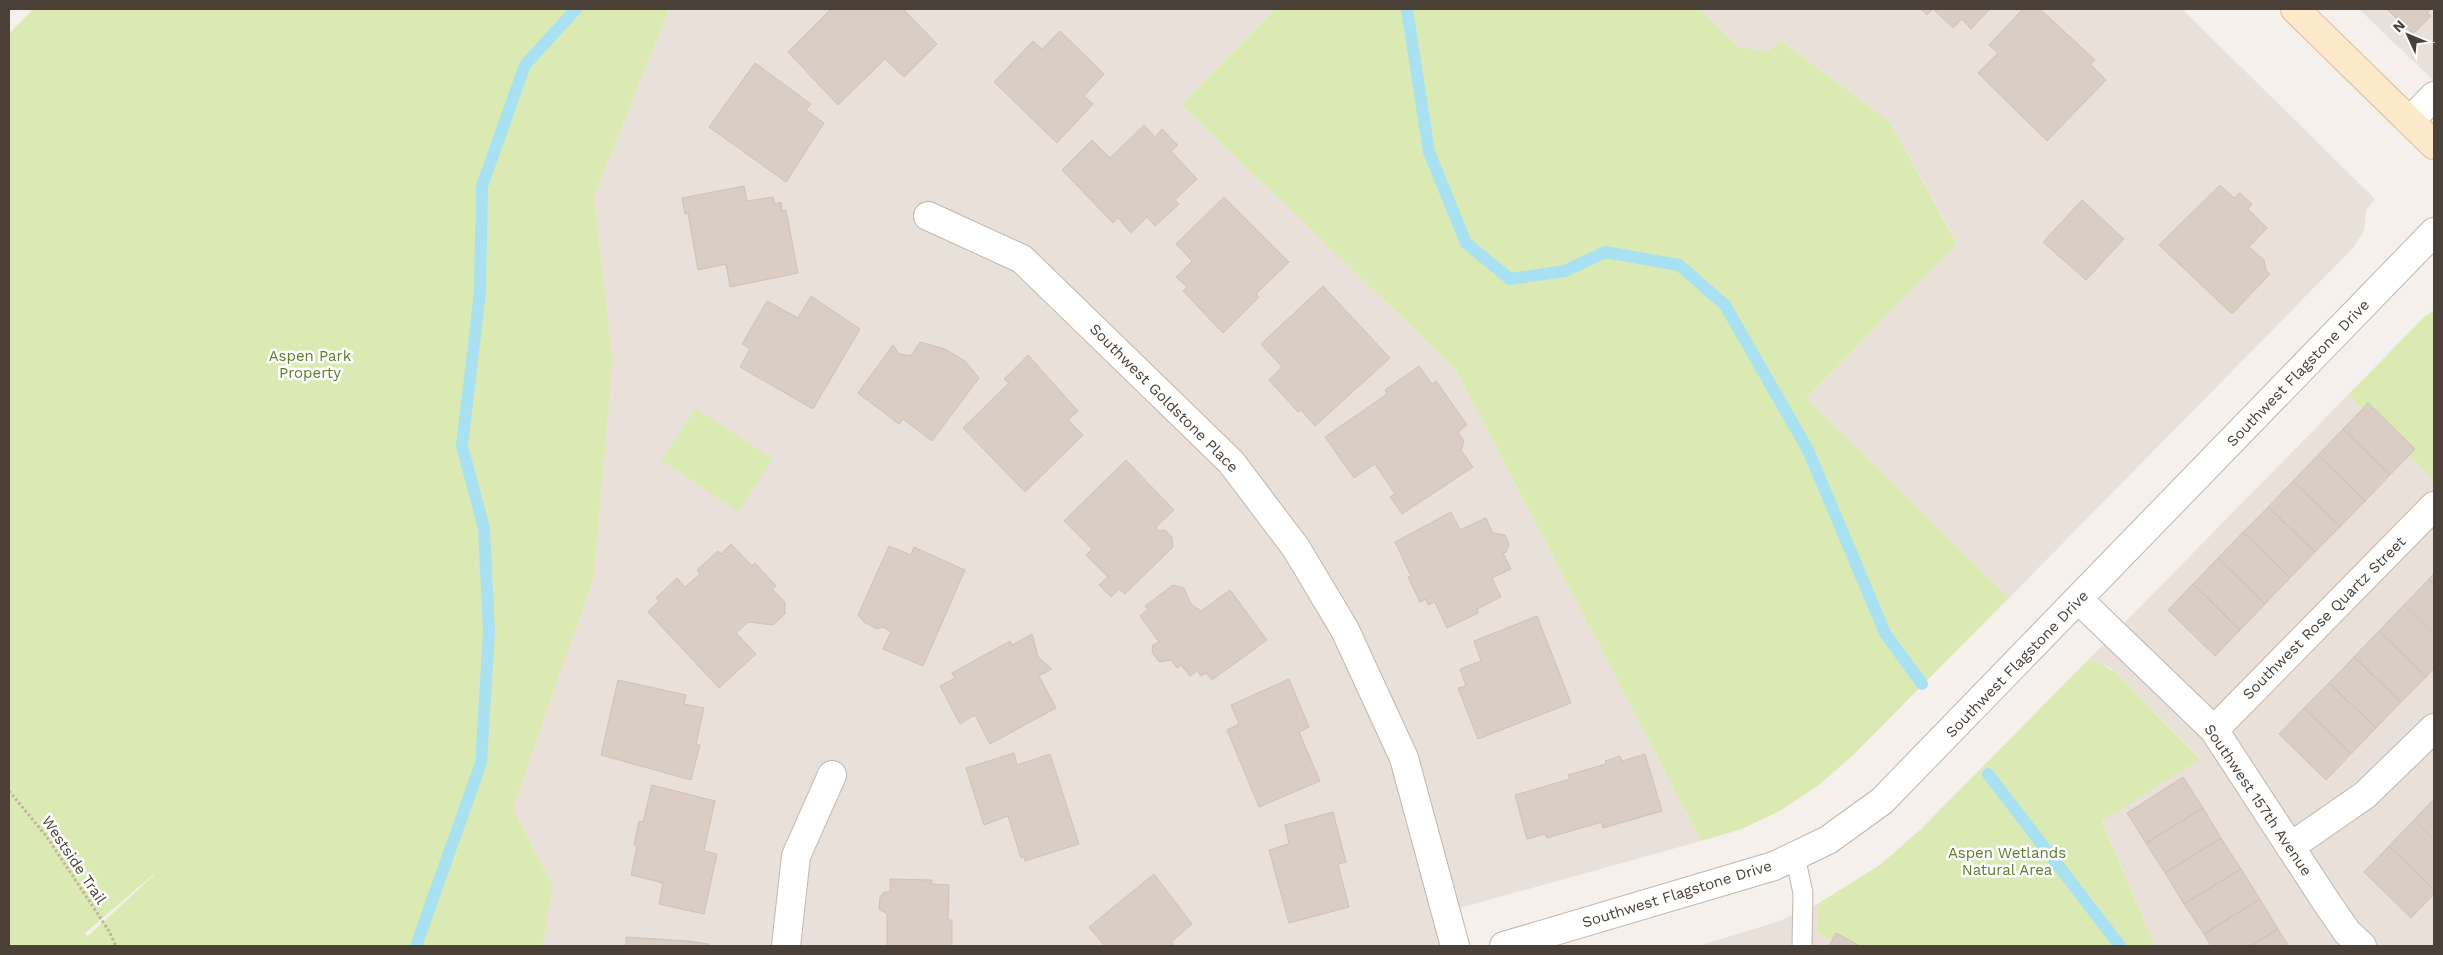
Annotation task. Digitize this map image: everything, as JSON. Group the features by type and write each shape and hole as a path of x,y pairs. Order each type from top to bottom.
{"street":[{"path":"2295,9 2434,145"},
{"path":"2410,121 2434,96"},
{"name":"Southwest Goldstone Place","path":"928,216 1022,259 1231,462 1296,548 1345,630 1404,758 1455,946"},
{"name":"Southwest Flagstone Drive","path":"1504,946 1774,866 1828,840 1882,801 2080,600 2434,232"},
{"name":"Southwest Rose Quartz Street","path":"2214,730 2434,506"},
{"name":"Southwest 157th Avenue","path":"2080,600 2214,730 2347,932 2362,946"},
{"path":"2290,847 2365,795 2434,728"},
{"path":"786,946 796,856 832,775"}],"lane":[{"path":"1795,856 1802,893 1802,946"}],"path":[{"name":"Westside Trail","path":"9,790 47,837 109,932 116,946"}],"shaded area":[{"path":"669,9 1275,9 1182,105 1456,370 1701,841 1456,909 1466,946 543,946 553,886 513,809 594,577 613,360 594,197"},
{"path":"1700,9 2182,9 2375,199 2366,210 2364,231 2353,248 2009,598 1806,398 1957,243 1890,122 1780,40 1769,51 1738,47"},
{"path":"2359,9 2434,9 2434,81"},
{"path":"2348,395 2431,477 2434,485 2434,946 2155,946 2102,820 2200,758 2115,672 2109,667 2088,660"},
{"path":"1819,903 1817,932 1841,946 1698,946 1780,921"}],"green space":[{"name":"Aspen Park Property","path":"33,9 669,9 594,197 613,360 594,577 513,809 553,886 543,946 9,946 9,34","holes":["154,875 87,937 85,933"]},
{"path":"1275,9 1700,9 1738,47 1769,51 1780,40 1890,122 1957,244 1806,398 2009,598 1853,755 1819,785 1781,810 1742,829 1701,841 1456,370 1182,105"},
{"path":"2434,310 2433,485 2431,477 2348,395 2424,317"},
{"path":"696,408 773,459 738,512 661,460"},
{"name":"Aspen Wetlands Natural Area","path":"2088,660 2101,664 2115,672 2200,759 2102,821 2155,946 1841,946 1817,932 1819,903 1880,865 1922,828"}],"building":[{"path":"831,9 903,9 937,44 904,77 885,59 838,105 788,52"},
{"path":"1921,9 1933,9 1927,15"},
{"path":"1933,9 1990,9 1971,29 1962,19 1953,28"},
{"path":"2023,9 2040,9 2095,60 2090,64 2106,80 2047,141 1978,73 1998,53 1989,45"},
{"path":"2387,9 2431,9 2427,13 2431,16 2413,34"},
{"path":"1060,31 1104,74 1084,96 1093,104 1057,143 994,82 1033,41 1042,49"},
{"path":"755,63 811,104 806,110 824,123 786,182 709,127"},
{"path":"1144,125 1155,137 1162,129 1178,145 1171,151 1197,179 1175,200 1179,204 1155,226 1147,217 1131,233 1118,218 1113,223 1062,170 1092,140 1110,158"},
{"path":"2220,185 2234,198 2240,193 2252,204 2248,209 2267,228 2249,247 2264,260 2266,270 2270,274 2232,314 2159,245"},
{"path":"744,186 747,201 773,197 775,204 781,202 782,211 786,210 798,273 730,287 726,264 698,270 688,213 685,214 682,198"},
{"path":"1224,197 1289,262 1256,294 1259,297 1223,333 1183,291 1187,287 1176,277 1192,261 1176,244"},
{"path":"2082,200 2124,239 2086,280 2043,242"},
{"path":"1323,286 1390,358 1315,426 1301,410 1298,412 1269,380 1282,367 1261,344"},
{"path":"811,296 860,329 813,409 740,367 750,349 742,344 767,301 798,318"},
{"path":"920,342 945,349 965,361 979,378 932,441 903,419 899,424 858,393 893,345 899,354 911,356"},
{"path":"1028,355 1078,411 1068,420 1083,435 1025,492 963,428 1009,383 1004,379"},
{"path":"1419,366 1432,384 1436,381 1467,425 1458,432 1464,441 1461,450 1473,467 1402,514 1390,497 1395,494 1375,464 1354,478 1325,437 1387,394 1385,390"},
{"path":"2368,403 2415,449 2390,475 2343,429"},
{"path":"2343,429 2390,475 2365,501 2318,455"},
{"path":"2318,455 2365,501 2340,527 2293,481"},
{"path":"1126,460 1174,510 1156,527 1159,531 1165,530 1172,537 1173,547 1125,594 1119,589 1111,597 1099,585 1108,577 1086,555 1092,549 1064,521"},
{"path":"2293,481 2340,527 2315,552 2268,507"},
{"path":"2268,507 2315,552 2290,578 2243,532"},
{"path":"1451,512 1460,530 1486,518 1493,533 1505,535 1509,544 1506,552 1503,553 1511,569 1492,578 1501,597 1477,609 1478,613 1447,628 1435,602 1428,605 1426,599 1420,602 1408,577 1411,576 1395,542"},
{"path":"2243,532 2290,578 2265,604 2218,558"},
{"path":"731,544 752,566 755,563 776,586 772,589 785,602 785,614 773,625 748,622 736,633 756,654 719,688 648,612 659,601 656,598 677,578 685,587 700,574 697,570 718,551 721,554"},
{"path":"889,546 911,555 914,547 965,570 923,666 883,649 891,632 883,627 877,629 864,622 858,615"},
{"path":"2218,558 2265,604 2240,630 2193,584"},
{"path":"2434,573 2434,585 2429,579"},
{"path":"2429,579 2434,585 2434,635 2404,605"},
{"path":"2193,584 2240,630 2215,656 2168,610"},
{"path":"1173,585 1184,588 1191,604 1201,611 1230,590 1267,640 1212,680 1206,673 1201,676 1197,671 1190,676 1181,665 1177,668 1171,660 1159,662 1152,652 1153,645 1159,642 1140,616 1148,609 1145,606"},
{"path":"2404,605 2434,635 2434,668 2426,677 2379,631"},
{"path":"1537,616 1571,703 1478,739 1458,688 1466,686 1460,669 1481,661 1474,641"},
{"path":"2379,631 2426,677 2401,702 2354,657"},
{"path":"1032,634 1038,657 1052,669 1039,676 1056,708 990,744 975,715 960,724 940,686 955,678 952,673 1010,641 1012,645"},
{"path":"2354,657 2401,702 2376,728 2329,683"},
{"path":"1289,679 1309,727 1299,732 1320,781 1259,807 1227,730 1239,724 1231,705"},
{"path":"618,680 686,695 684,704 704,708 696,744 700,745 691,780 601,755"},
{"path":"2329,683 2376,728 2351,754 2304,708"},
{"path":"2304,708 2351,754 2326,780 2279,734"},
{"path":"1014,753 1017,765 1050,754 1079,844 1025,861 1024,857 1021,858 1008,816 984,825 966,768"},
{"path":"1645,754 1662,811 1603,828 1602,822 1547,838 1545,834 1527,839 1515,795 1570,779 1568,775 1606,764 1605,761 1620,756 1622,761"},
{"path":"2183,777 2203,808 2146,843 2127,813"},
{"path":"652,785 715,801 704,851 717,854 704,914 659,904 663,883 631,875 637,846 634,845 639,821 643,822"},
{"path":"2434,799 2434,840 2414,820"},
{"path":"2203,808 2221,838 2165,873 2146,843"},
{"path":"1333,812 1346,862 1338,864 1349,907 1289,923 1269,850 1289,844 1285,825"},
{"path":"2414,820 2434,840 2434,890 2389,846"},
{"path":"2221,838 2241,869 2184,904 2165,873"},
{"path":"2389,846 2434,890 2434,894 2411,918 2364,872"},
{"path":"2241,869 2260,899 2204,934 2184,904"},
{"path":"1154,874 1192,924 1171,942 1175,946 1105,946 1089,927"},
{"path":"890,879 932,880 931,884 949,885 948,920 952,920 952,946 887,946 887,914 879,909 880,897 884,892 890,892"},
{"path":"2260,899 2278,929 2251,946 2211,946 2204,934"},
{"path":"2278,929 2289,946 2251,946"},
{"path":"1836,933 1860,946 1829,946"},
{"path":"626,937 687,941 709,944 709,946 626,946"}],"waterway":[{"path":"416,946 481,763 489,631 484,528 462,446 480,292 482,186 525,65 576,9"},
{"path":"1407,9 1429,152 1466,243 1510,279 1565,271 1605,252 1679,265 1725,305 1808,450 1885,633 1922,684"},
{"path":"1988,774 2120,946"}]}
